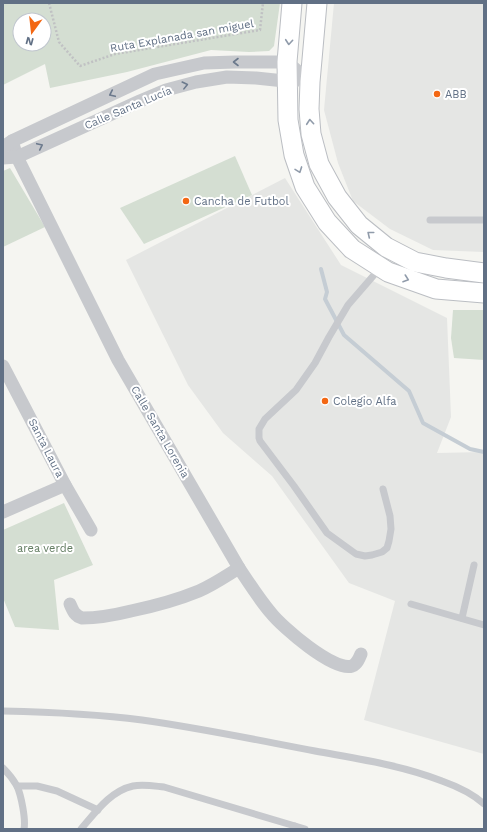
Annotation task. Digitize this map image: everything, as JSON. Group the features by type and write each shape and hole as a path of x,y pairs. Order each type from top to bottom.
{"main road":[{"path":"292,3 287,62 288,120 294,155 305,187 327,222 352,249 388,272 436,289 484,293"},
{"path":"317,3 310,82 309,109 311,134 319,164 337,197 359,225 386,247 415,262 484,273"}],"street":[{"name":"Calle Santa Lucía","path":"7,144 155,74 204,62 287,62"},
{"path":"287,62 310,82"},
{"name":"Calle Santa Lucía","path":"3,158 17,157 140,100 166,90 196,82 227,77 310,82"},
{"name":"Calle Santa Lorenia","path":"7,144 17,157 118,360 239,568 255,592 272,615 294,636 318,654 346,667 352,666 357,662 361,654"},
{"name":"Santa Laura","path":"3,366 65,485 91,530"},
{"path":"3,512 65,485"},
{"path":"70,604 76,615 82,618 109,616 154,607 200,591 239,568"}],"lane":[{"path":"430,220 484,220"},
{"path":"381,268 348,305 315,363 296,390 266,419 259,429 259,438 327,533 356,554 365,556 372,555 382,552 387,548 391,529 390,516 383,489"},
{"path":"462,618 474,565"},
{"path":"410,604 484,625"},
{"path":"3,711 83,714 141,720 392,765 427,775 456,786 479,799 484,804"},
{"path":"3,768 17,786 22,804 24,829"},
{"path":"80,829 106,802 118,792 133,786 149,785 164,787 305,829"},
{"path":"17,786 37,786 57,791 98,810"}],"path":[{"name":"Ruta Explanada san miguel","path":"49,3 59,42 80,66 115,54 260,30 263,3"}],"shaded area":[{"path":"334,3 484,3 484,252 433,250 390,229 353,201 338,163 324,110"},
{"name":"Colegio Alfa","path":"285,178 341,265 447,318 451,417 437,453 484,452 484,754 364,720 395,601 349,583 272,476 223,433 188,385 126,260"}],"green space":[{"path":"3,3 280,3 274,46 269,51 249,52 211,50 127,72 50,88 45,64 3,85"},
{"name":"Cancha de Futbol","path":"235,156 252,195 144,244 120,208"},
{"path":"10,168 45,227 3,247 3,171"},
{"path":"453,310 484,310 484,360 454,358 451,338"},
{"name":"area verde","path":"64,503 93,565 54,580 59,630 15,627 3,598 3,530"}],"waterway":[{"path":"321,269 327,292 325,299 344,335 409,391 423,423 470,449 484,452"}],"place":[{"name":"ABB","path":"437,94"},
{"name":"Cancha de Futbol","path":"186,201"},
{"name":"Colegio Alfa","path":"325,401"}]}
